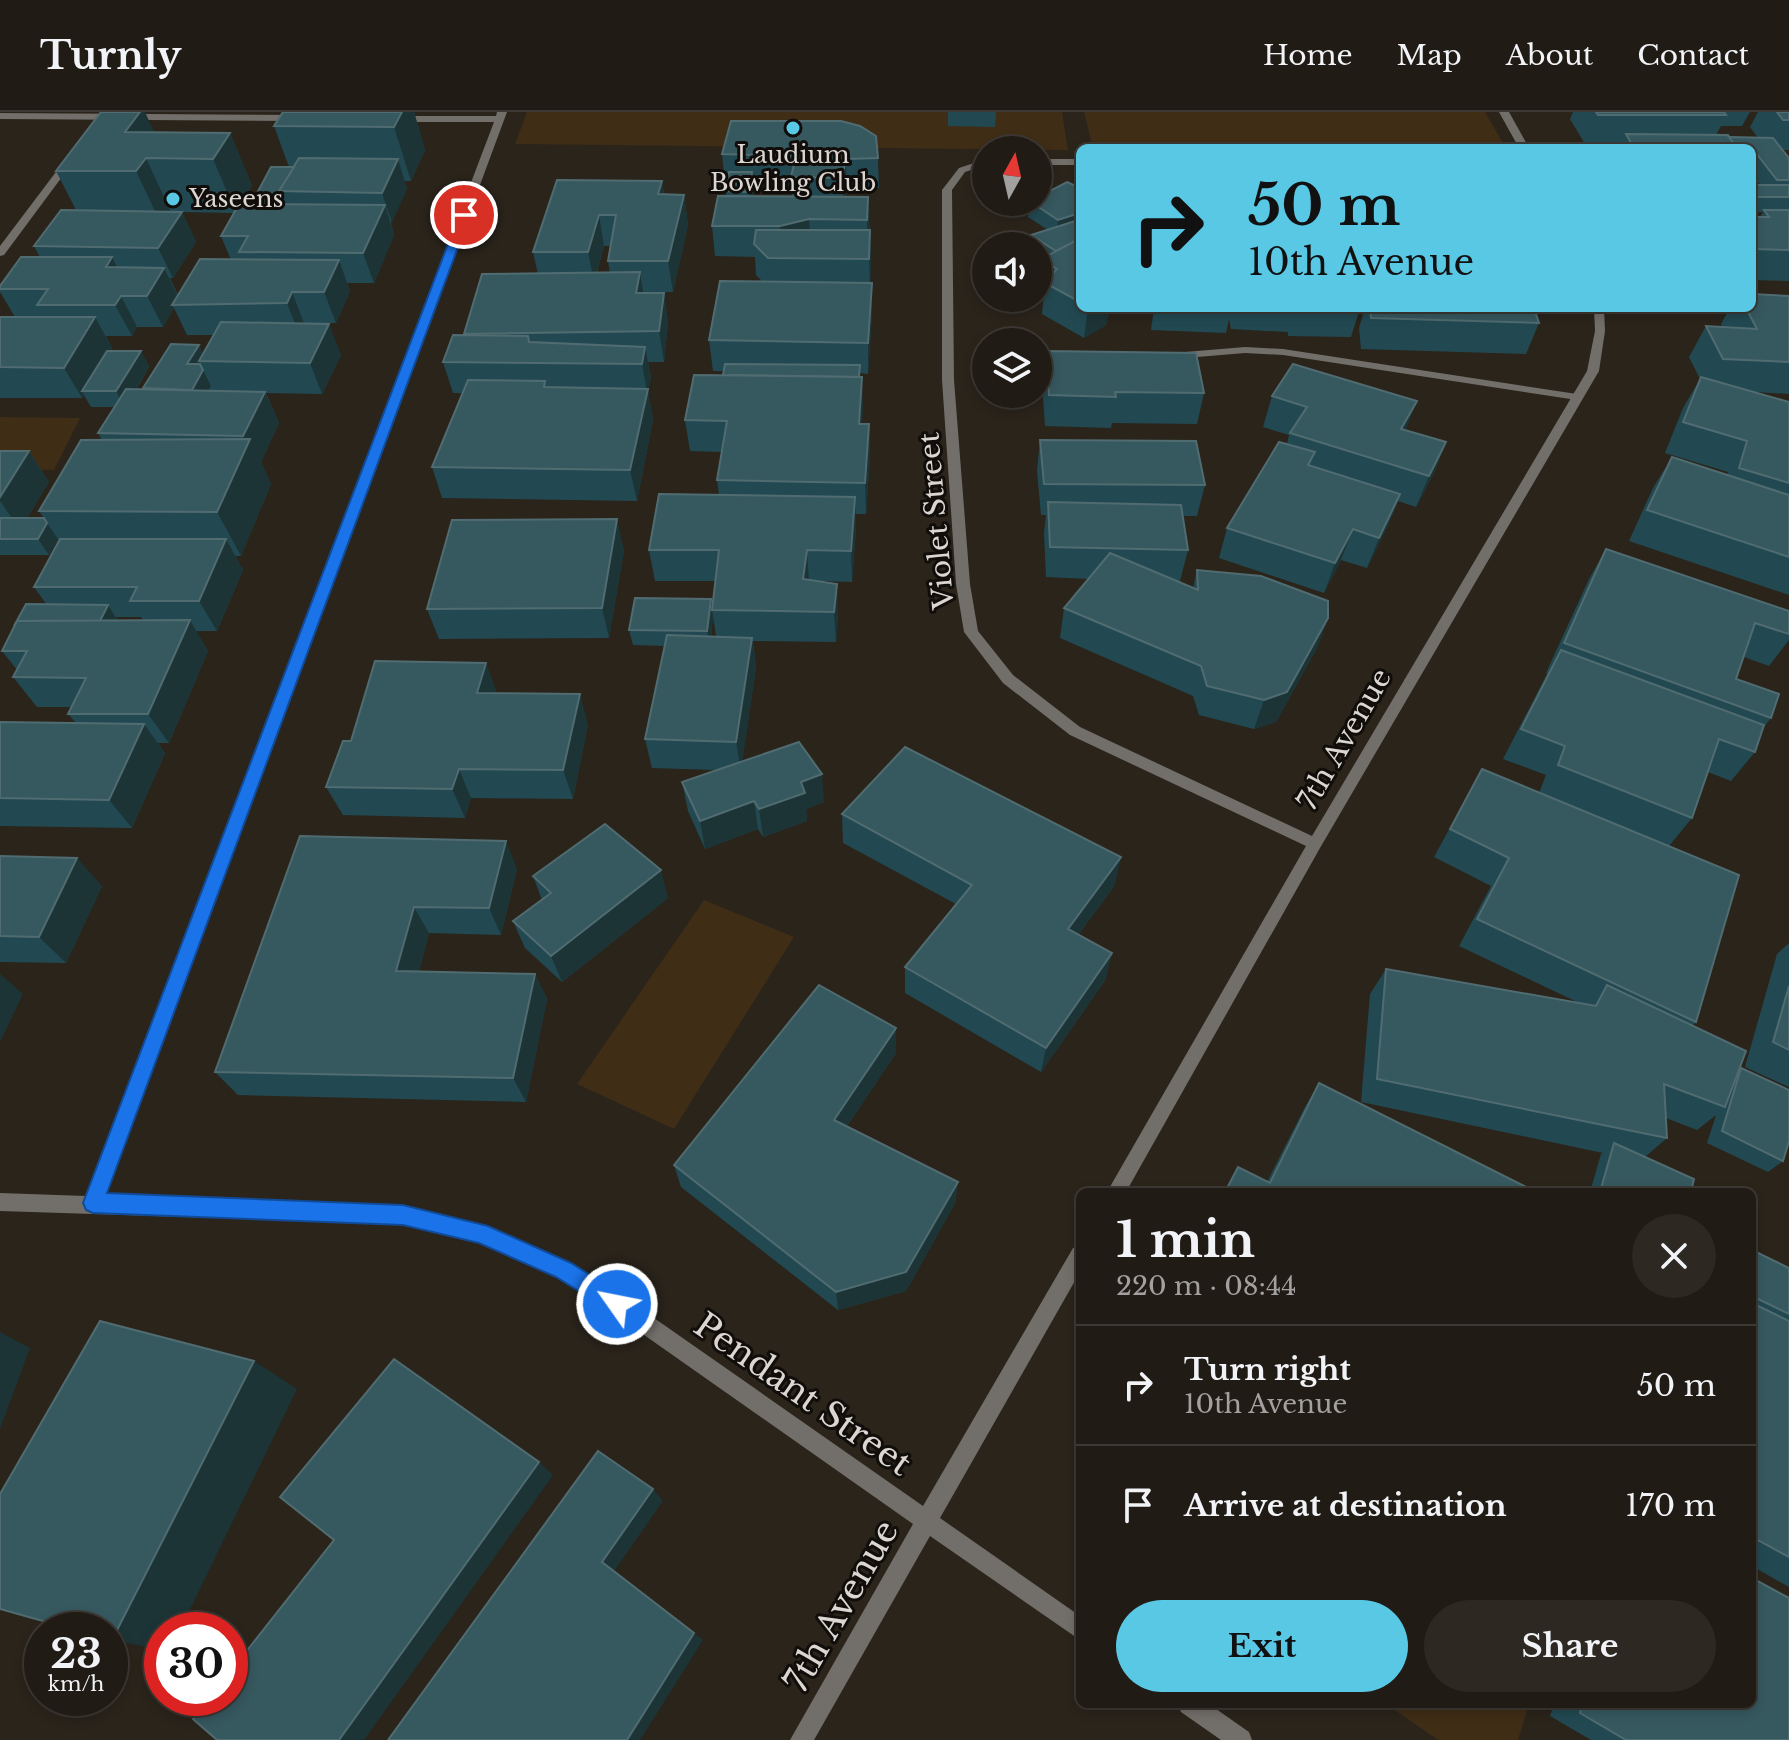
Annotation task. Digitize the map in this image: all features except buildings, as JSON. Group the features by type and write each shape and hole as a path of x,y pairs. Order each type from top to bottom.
{"street":[{"path":"1504,112 1522,144"},
{"path":"0,116 309,118"},
{"path":"94,128 102,116"},
{"path":"93,1203 501,116 388,118"},
{"path":"0,253 76,151"},
{"path":"1052,162 1076,162"},
{"name":"Violet Street","path":"972,167 962,170 947,190 948,380 963,584 971,632 1008,679 1075,731 1315,844"},
{"name":"7th Avenue","path":"1118,1188 1315,844 1593,371 1600,331 1599,312"},
{"path":"1155,359 1201,352 1283,352 1577,397"},
{"name":"Pendant Street","path":"0,1202 403,1215 481,1233 563,1270 617,1304 1076,1626"},
{"name":"7th Avenue","path":"801,1740 1076,1261"},
{"path":"1195,1708 1241,1740"}],"shaded area":[{"name":"Laudium Bowling Club","path":"527,112 1062,112 1068,150 1052,150 1052,136 972,136 972,149 515,144"},
{"path":"1084,112 1485,112 1504,144 1092,144"},
{"path":"0,417 80,418 54,470 0,469"},
{"path":"704,900 794,937 674,1129 577,1084"},
{"path":"1392,1708 1528,1708 1518,1740 1438,1740"}],"place":[{"name":"Laudium Bowling Club","path":"793,128"},
{"name":"Yaseens","path":"173,199"}],"route":[{"path":"464,215 93,1203 403,1215 481,1233 563,1270 617,1304"}]}
